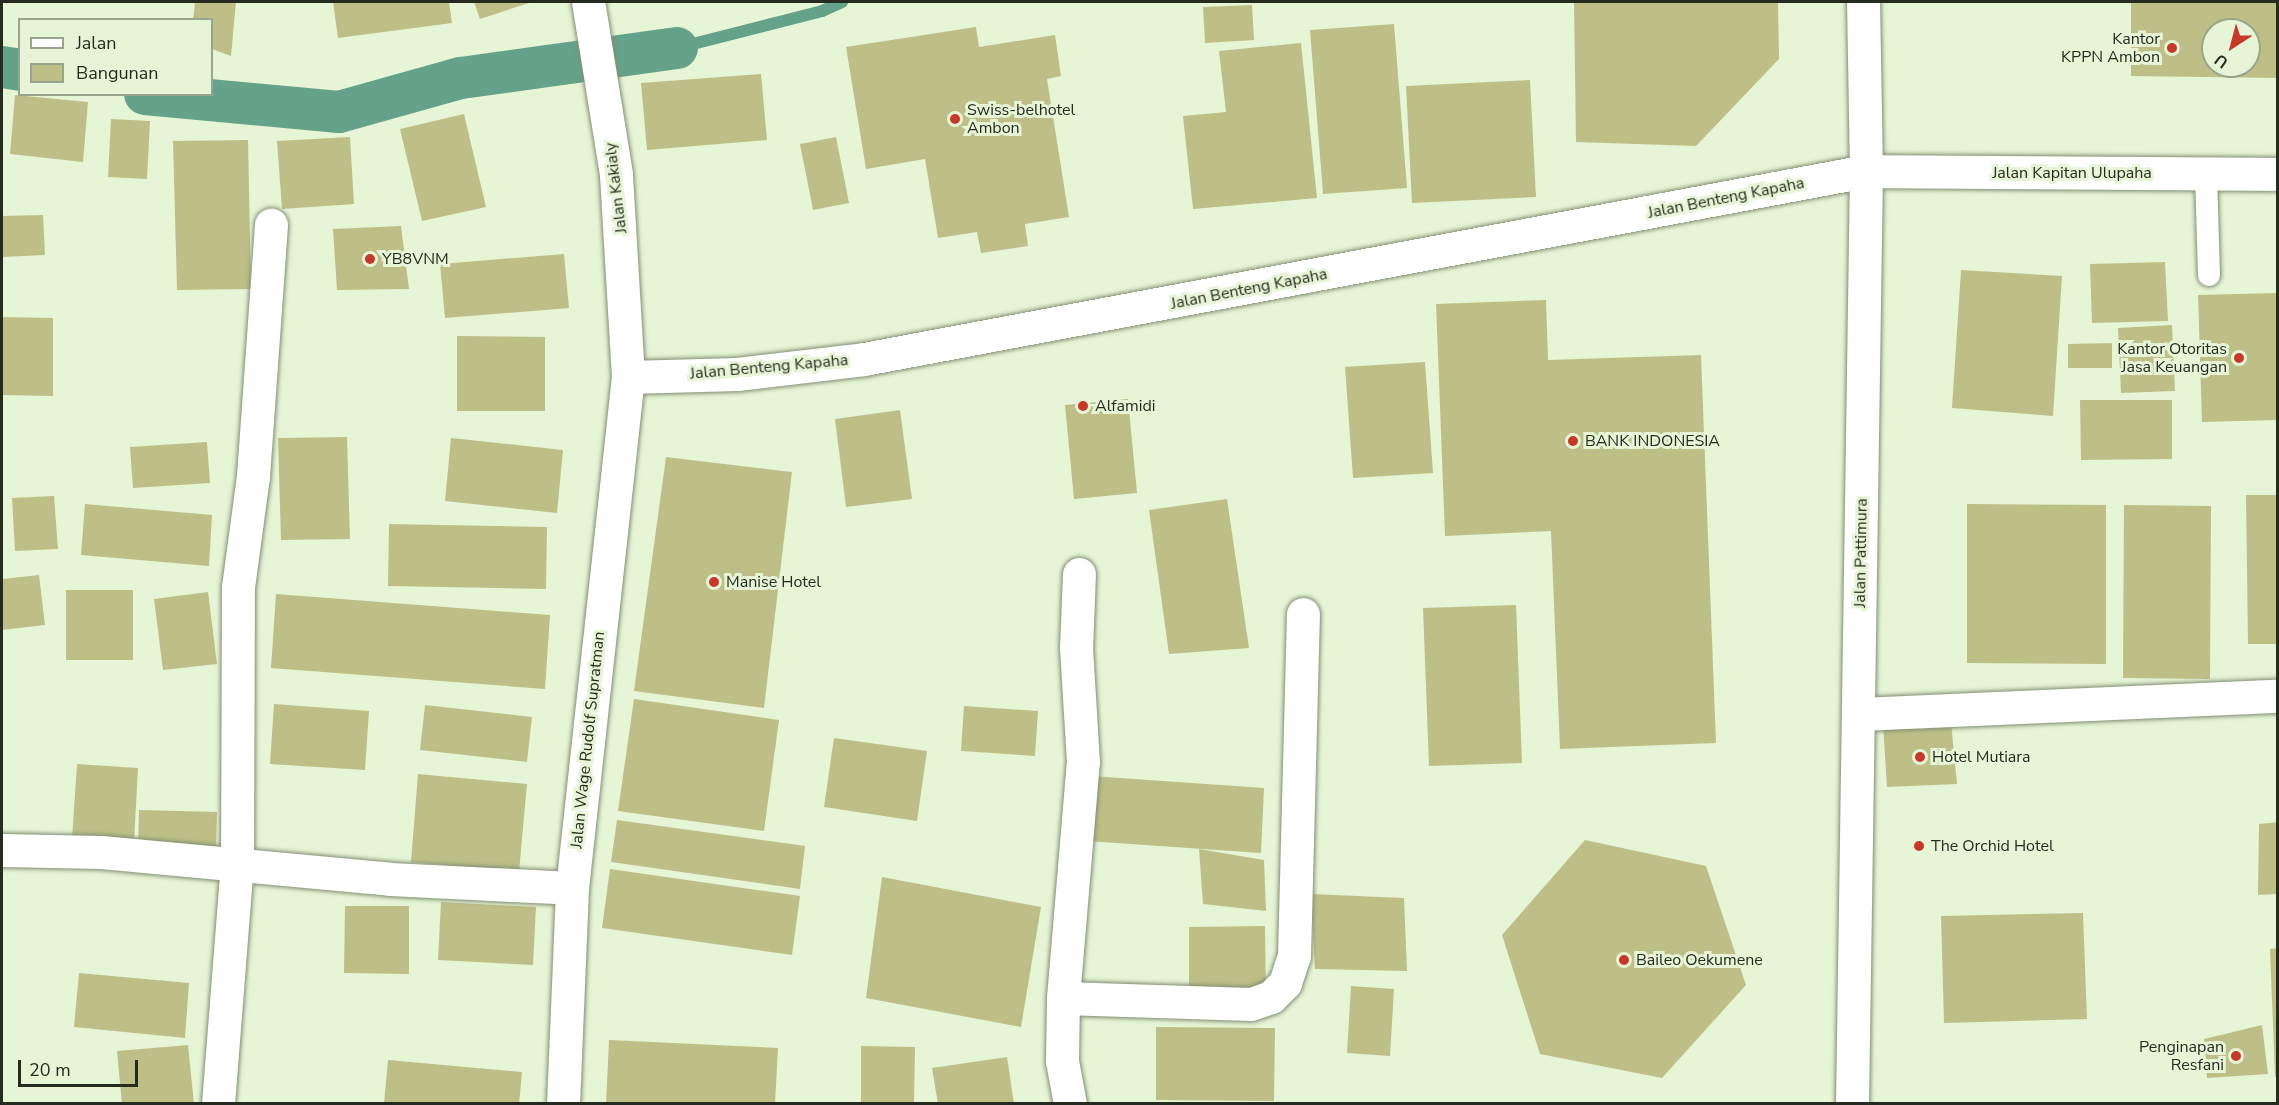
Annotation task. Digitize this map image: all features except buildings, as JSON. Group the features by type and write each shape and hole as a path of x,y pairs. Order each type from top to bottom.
{"street":[{"name":"Jalan Kakialy","path":"588,2 616,174 628,377"},
{"name":"Jalan Pattimura","path":"1852,1104 1866,171 1863,2"},
{"name":"Jalan Kapitan Ulupaha","path":"1866,171 2277,174"},
{"name":"Jalan Benteng Kapaha","path":"628,377 737,374 875,357 1866,171"},
{"path":"218,1104 237,865 238,587 253,476 272,225"},
{"name":"Jalan Wage Rudolf Supratman","path":"562,1104 572,888 628,377"},
{"path":"1070,1104 1062,1061 1063,998 1083,762 1076,648 1078,574"},
{"path":"1063,998 1251,1004 1270,997 1286,983 1294,956 1303,614"},
{"path":"1859,714 2277,696"},
{"path":"2,850 101,852 237,865 572,888"}],"lane":[{"path":"2206,174 2209,275"}],"waterway":[{"path":"677,48 822,11 842,2"},
{"path":"167,96 339,112 461,78 677,48"},
{"path":"2,67 18,70"}],"place":[{"name":"Kantor KPPN Ambon","path":"2172,48"},
{"name":"Swiss-belhotel Ambon","path":"955,119"},
{"name":"YB8VNM","path":"370,259"},
{"name":"Kantor Otoritas Jasa Keuangan","path":"2239,358"},
{"name":"Alfamidi","path":"1083,406"},
{"name":"BANK INDONESIA","path":"1573,441"},
{"name":"Manise Hotel","path":"714,582"},
{"name":"Hotel Mutiara","path":"1920,757"},
{"name":"The Orchid Hotel","path":"1919,846"},
{"name":"Baileo Oekumene","path":"1624,960"},
{"name":"Penginapan Resfani","path":"2236,1056"}]}
